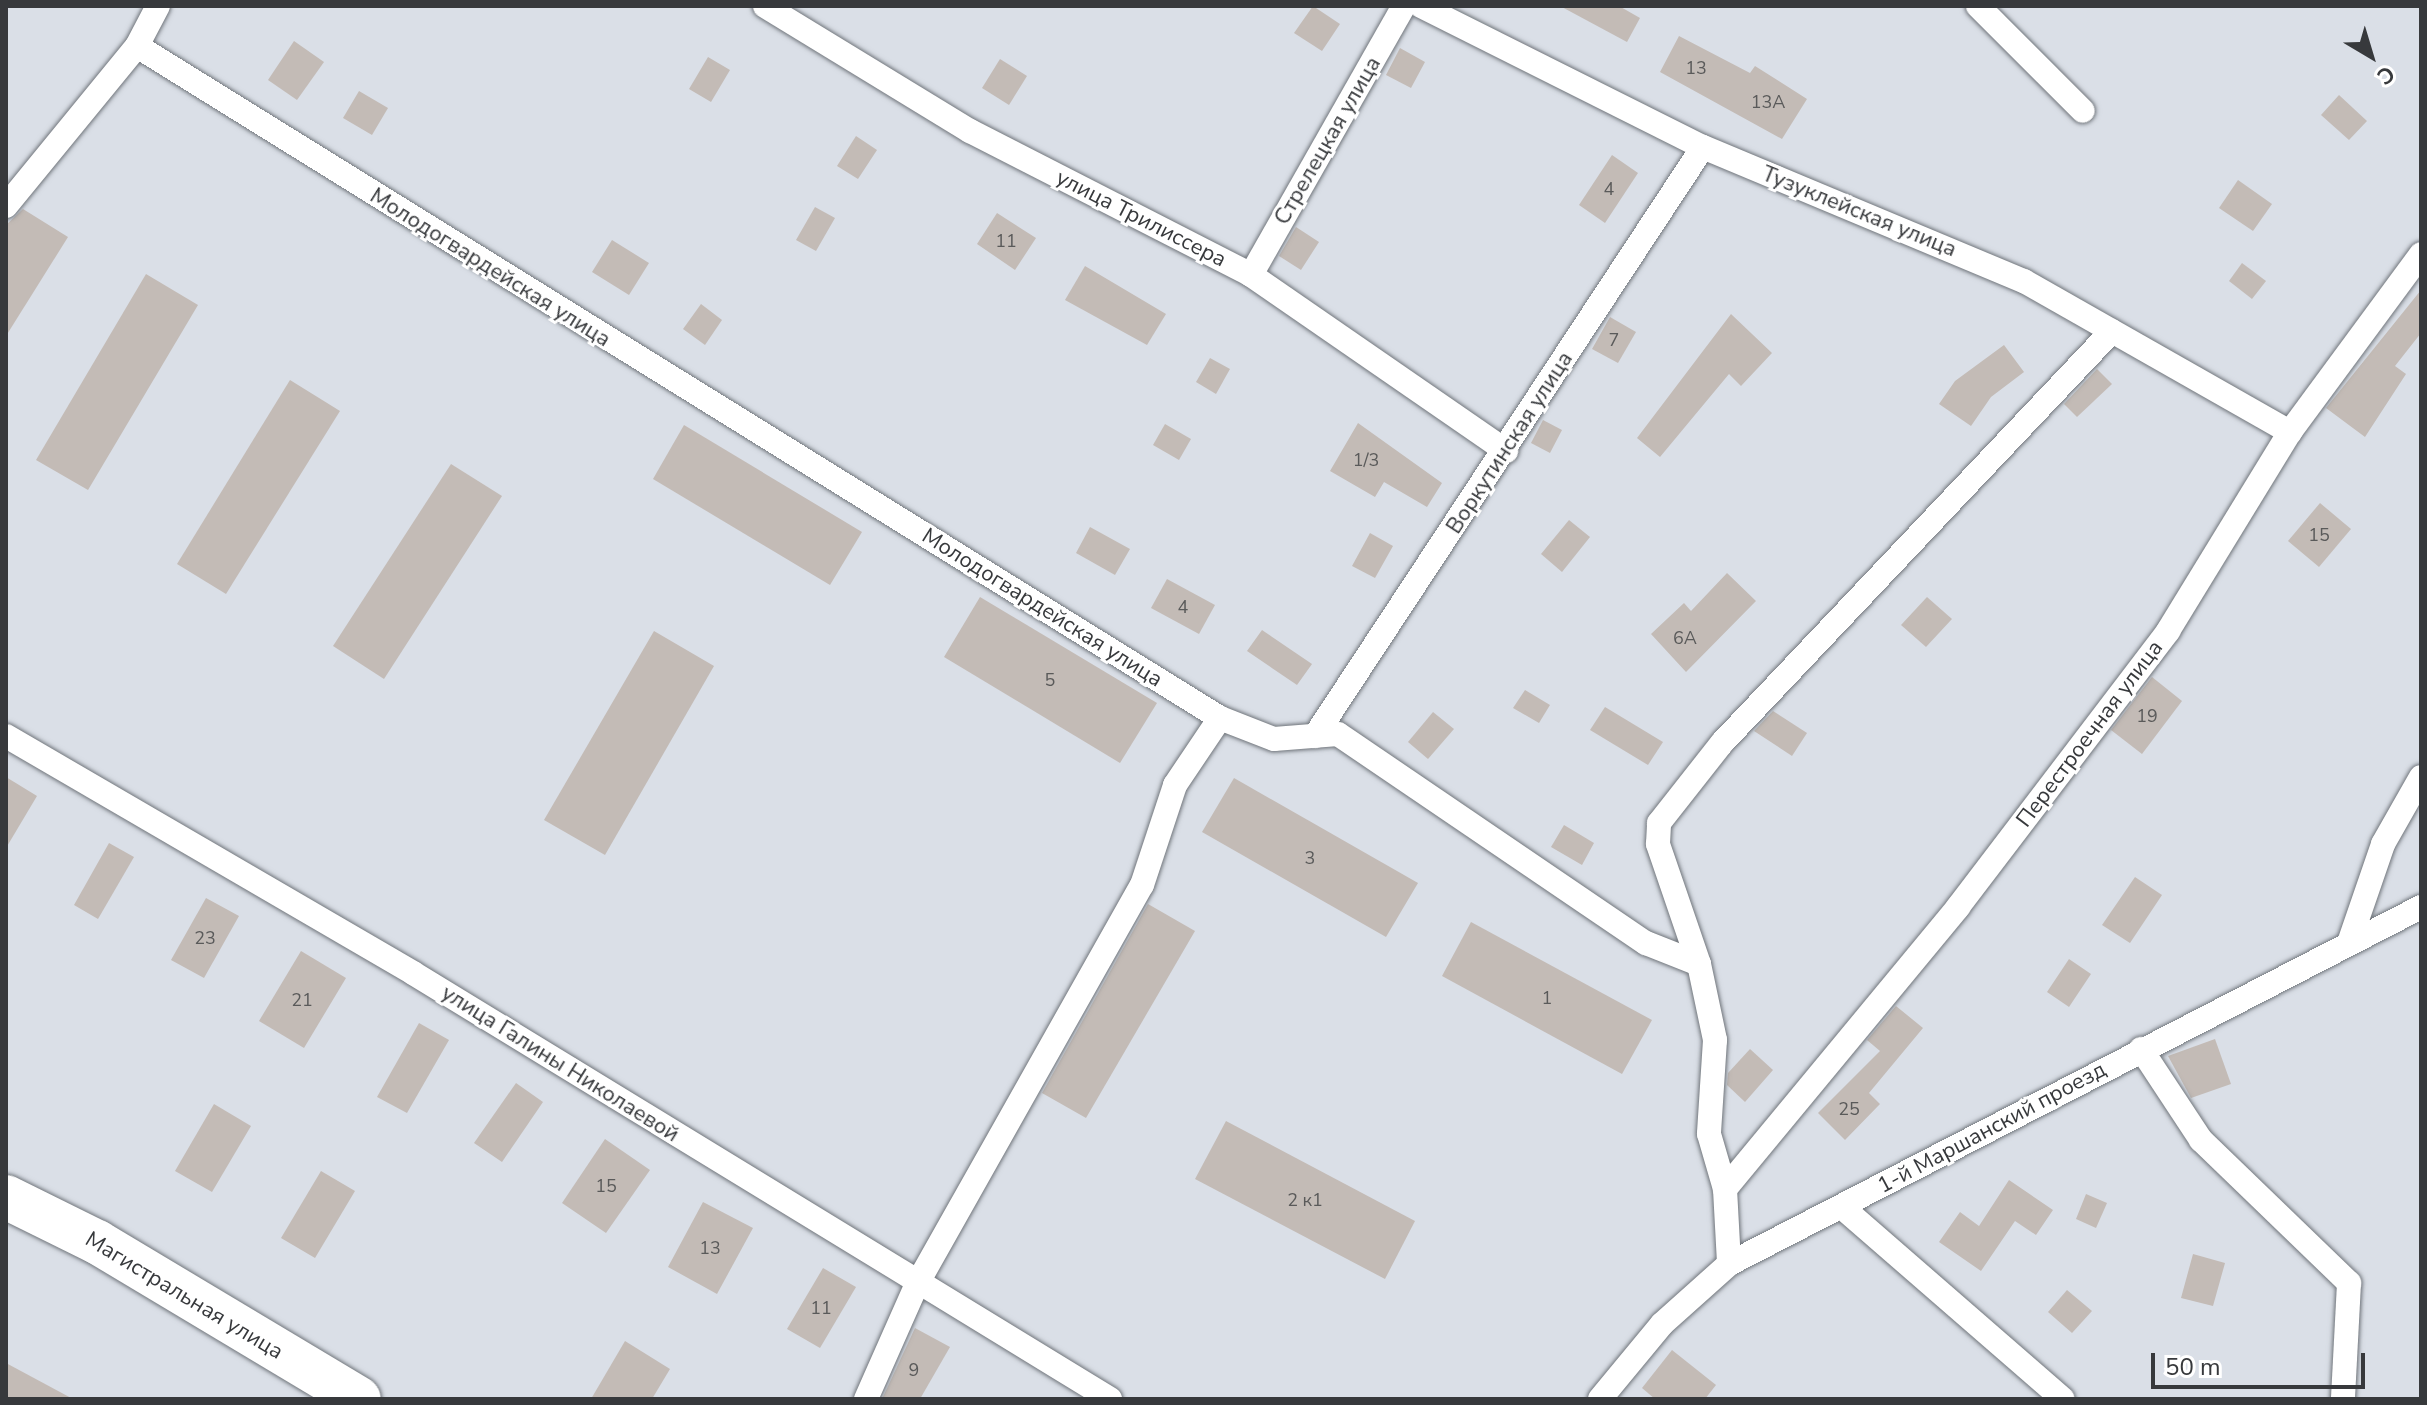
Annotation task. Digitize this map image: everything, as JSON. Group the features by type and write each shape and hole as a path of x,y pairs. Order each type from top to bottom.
{"highway":[{"name":"Магистральная улица","path":"6,1197 97,1242 359,1399"}],"street":[{"path":"6,206 137,46 158,6"},
{"name":"улица Трилиссера","path":"765,6 970,131 1251,275 1506,451"},
{"name":"Стрелецкая улица","path":"1251,275 1404,6"},
{"name":"Тузуклейская улица","path":"1421,6 1703,147 2024,281 2290,432"},
{"path":"1978,6 2083,111"},
{"name":"Молодогвардейская улица","path":"137,46 1220,718 1274,739 1338,734 1646,943 1699,964"},
{"name":"Воркутинская улица","path":"1315,736 1506,451 1703,147"},
{"name":"Перестроечная улица","path":"1725,1189 1958,907 2168,631 2290,432 2421,254"},
{"path":"1729,1264 1725,1189 1709,1134 1715,1040 1699,964 1658,844 1659,823 1722,743 2112,331"},
{"path":"866,1399 917,1284 1142,885 1175,785 1220,718"},
{"name":"улица Галины Николаевой","path":"6,736 413,973 917,1284 1110,1399"},
{"path":"2349,943 2383,844 2421,777"},
{"name":"1-й Маршанский проезд","path":"1600,1399 1662,1324 1729,1264 1843,1208 2141,1049 2421,907"},
{"path":"2141,1049 2201,1140 2349,1283 2343,1399"},
{"path":"1843,1208 2063,1399"}],"building":[{"path":"1313,6 1340,24 1322,51 1294,33"},
{"path":"1560,6 1619,6 1640,18 1627,42"},
{"path":"1679,36 1750,73 1755,66 1807,99 1782,139 1660,72"},
{"path":"294,41 324,62 297,100 268,80"},
{"path":"1400,48 1425,62 1411,88 1386,75"},
{"path":"708,57 730,70 711,102 689,89"},
{"path":"1000,59 1027,76 1009,105 982,88"},
{"path":"359,91 388,108 372,135 343,118"},
{"path":"2339,95 2367,121 2349,140 2321,115"},
{"path":"856,136 877,150 858,179 837,166"},
{"path":"1612,155 1638,173 1605,223 1579,205"},
{"path":"2238,180 2272,204 2253,231 2219,208"},
{"path":"815,207 835,218 816,251 796,240"},
{"path":"23,209 68,237 6,336 6,225"},
{"path":"997,213 1036,238 1015,270 977,244"},
{"path":"1296,227 1319,242 1301,270 1279,256"},
{"path":"612,240 649,263 629,295 592,272"},
{"path":"2242,263 2266,281 2252,299 2229,281"},
{"path":"1085,266 1166,314 1147,345 1065,300"},
{"path":"146,274 198,305 88,490 36,460"},
{"path":"2421,290 2421,333 2395,366 2406,374 2365,437 2326,408"},
{"path":"701,304 722,320 705,345 683,329"},
{"path":"1731,314 1772,353 1741,386 1729,374 1660,457 1637,438"},
{"path":"1610,317 1636,332 1618,363 1592,349"},
{"path":"2004,345 2024,372 1991,397 1971,426 1939,404 1955,381"},
{"path":"1210,358 1230,369 1216,394 1196,382"},
{"path":"2097,369 2112,384 2077,417 2064,404"},
{"path":"290,380 340,411 226,594 177,564"},
{"path":"1543,420 1562,430 1550,453 1531,443"},
{"path":"1358,423 1442,483 1427,507 1384,482 1375,497 1330,471"},
{"path":"1165,424 1191,439 1179,460 1153,445"},
{"path":"684,425 862,532 830,585 653,479"},
{"path":"451,464 502,496 384,679 333,646"},
{"path":"2320,503 2351,529 2319,567 2288,541"},
{"path":"1569,520 1590,537 1562,572 1541,554"},
{"path":"1090,527 1130,549 1115,575 1076,553"},
{"path":"1370,533 1393,546 1375,578 1352,566"},
{"path":"1727,573 1756,601 1686,672 1651,634 1684,603 1691,611"},
{"path":"1167,579 1215,605 1199,634 1151,608"},
{"path":"980,597 1157,703 1120,763 944,657"},
{"path":"1927,597 1952,619 1926,647 1901,625"},
{"path":"1262,630 1312,664 1297,685 1247,651"},
{"path":"654,631 714,666 605,855 544,820"},
{"path":"2152,677 2182,701 2142,754 2111,730"},
{"path":"1525,690 1550,705 1539,723 1513,708"},
{"path":"1605,707 1663,742 1648,765 1590,730"},
{"path":"1773,711 1807,733 1792,756 1754,731"},
{"path":"1433,712 1454,729 1428,759 1408,742"},
{"path":"6,777 37,796 6,848"},
{"path":"1234,778 1418,883 1386,937 1202,832"},
{"path":"1564,825 1594,843 1582,865 1551,847"},
{"path":"109,843 134,857 98,919 74,905"},
{"path":"2135,877 2162,895 2130,943 2102,925"},
{"path":"206,898 239,916 204,978 171,960"},
{"path":"1148,904 1195,931 1086,1118 1042,1093"},
{"path":"1471,922 1652,1020 1622,1074 1442,976"},
{"path":"301,951 346,978 304,1048 259,1021"},
{"path":"2069,959 2091,974 2069,1007 2047,992"},
{"path":"1896,1006 1923,1028 1869,1093 1880,1104 1845,1140 1818,1113 1880,1051 1867,1040"},
{"path":"419,1023 449,1040 407,1113 377,1097"},
{"path":"2215,1039 2231,1084 2191,1098 2168,1056"},
{"path":"1750,1049 1773,1070 1745,1102 1727,1085 1728,1073"},
{"path":"516,1083 543,1102 502,1162 474,1143"},
{"path":"214,1104 251,1126 212,1192 175,1171"},
{"path":"1226,1121 1415,1221 1385,1279 1195,1179"},
{"path":"605,1139 650,1170 606,1233 562,1203"},
{"path":"321,1171 355,1191 315,1258 281,1238"},
{"path":"2009,1180 2053,1210 2036,1235 2015,1221 1981,1271 1939,1242 1960,1212 1979,1226"},
{"path":"2086,1194 2107,1203 2096,1228 2076,1219"},
{"path":"703,1202 753,1228 717,1294 668,1267"},
{"path":"2193,1254 2225,1263 2213,1306 2181,1298"},
{"path":"823,1268 856,1287 820,1348 787,1329"},
{"path":"2067,1290 2092,1311 2072,1333 2048,1312"},
{"path":"915,1328 950,1347 920,1399 882,1399"},
{"path":"625,1341 670,1369 652,1399 591,1399"},
{"path":"1672,1350 1716,1385 1705,1399 1655,1399 1642,1388"},
{"path":"6,1363 73,1399 6,1399"}]}
